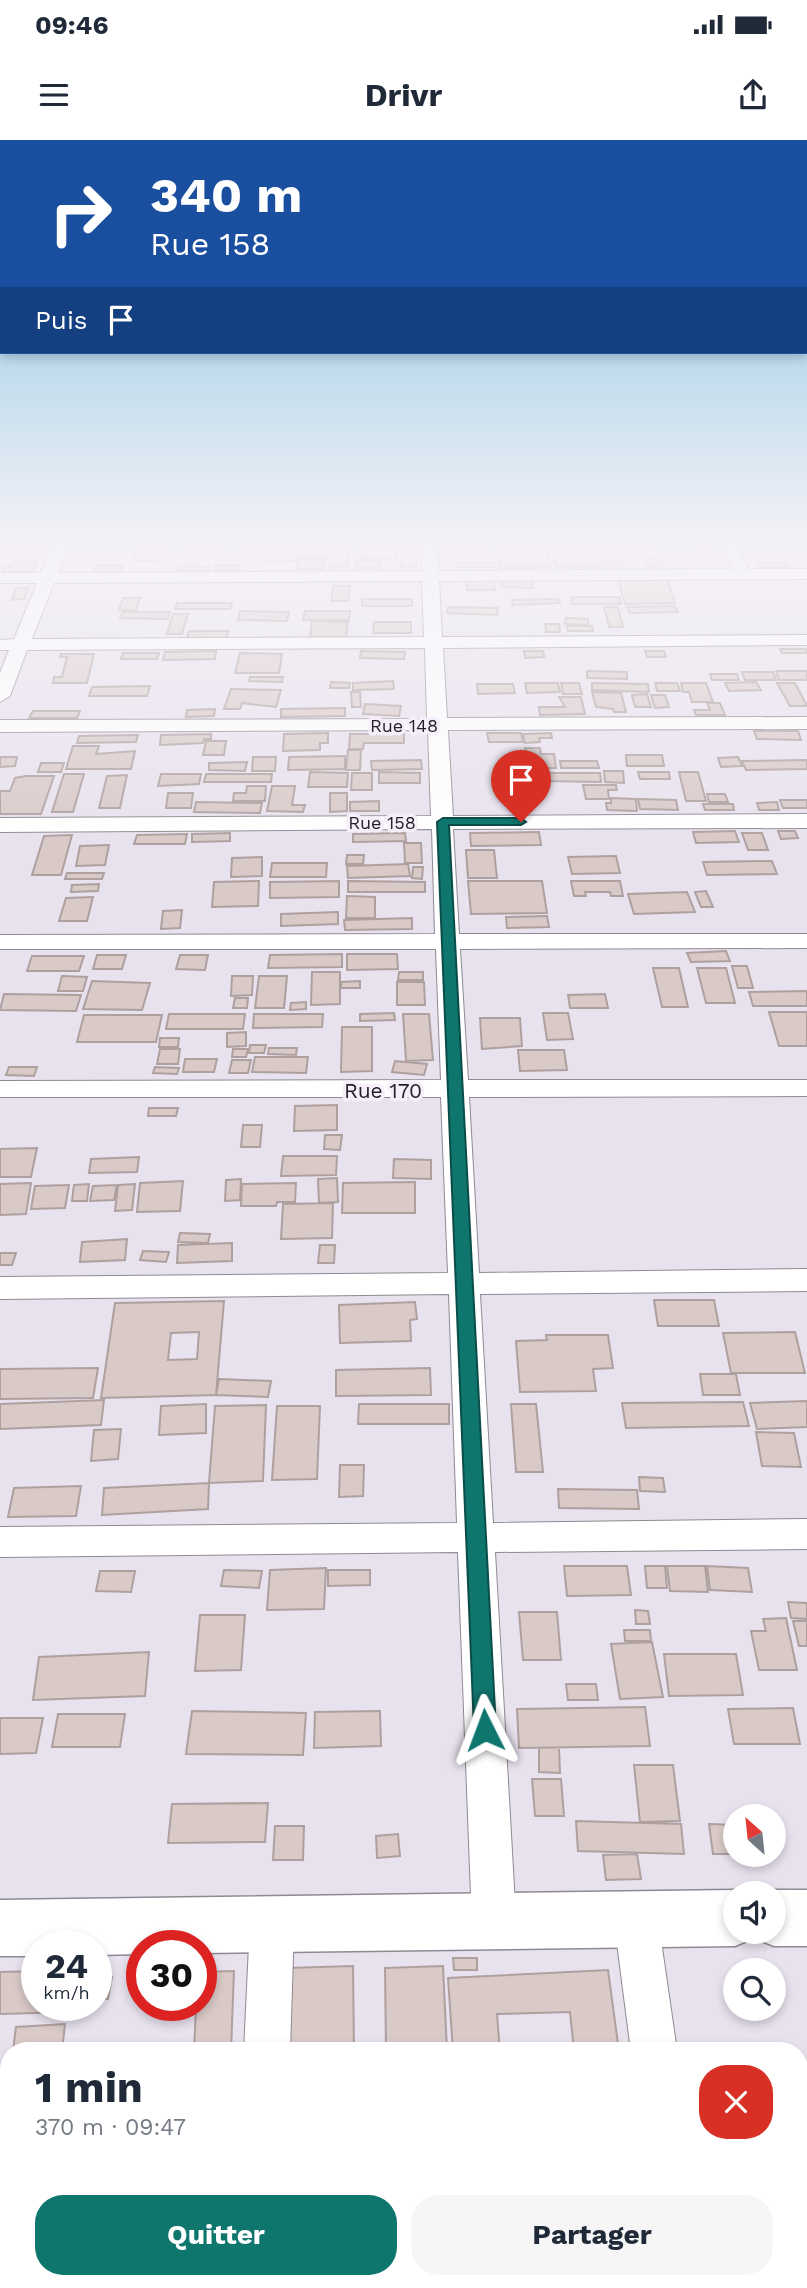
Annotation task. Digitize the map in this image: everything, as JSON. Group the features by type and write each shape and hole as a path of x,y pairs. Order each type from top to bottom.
{"street":[{"path":"0,645 99,644"},
{"path":"434,644 494,1922"},
{"path":"0,696 20,645"},
{"name":"Rue 148","path":"0,726 807,723"},
{"name":"Rue 158","path":"0,825 807,821"},
{"path":"0,942 807,941"},
{"name":"Rue 170","path":"0,1089 807,1088"},
{"path":"0,1288 807,1280"},
{"path":"0,1542 807,1534"},
{"path":"786,1918 807,1917"},
{"path":"0,1928 723,1918"},
{"path":"636,1920 653,2042"},
{"path":"267,2042 272,1924"}],"building":[{"path":"780,649 807,649 807,653 782,653"},
{"path":"216,651 215,659 163,660 165,652"},
{"path":"361,651 405,652 404,659 360,658"},
{"path":"524,651 543,651 544,657 525,658"},
{"path":"645,651 664,651 666,657 647,657"},
{"path":"123,653 159,653 157,659 121,659"},
{"path":"240,653 282,654 279,673 235,673"},
{"path":"61,654 94,654 87,683 53,683 54,677 62,677 67,657 60,657"},
{"path":"587,671 627,672 627,679 587,678"},
{"path":"776,671 807,671 807,680 779,680"},
{"path":"742,672 773,672 776,680 745,680"},
{"path":"710,674 737,674 739,680 712,680"},
{"path":"250,677 283,677 282,682 249,681"},
{"path":"393,681 394,689 353,690 353,683"},
{"path":"331,682 350,683 349,688 330,688"},
{"path":"756,682 761,690 729,691 725,683"},
{"path":"525,683 558,683 560,692 527,693"},
{"path":"561,683 579,683 582,694 563,694"},
{"path":"592,683 648,684 649,692 592,690"},
{"path":"655,683 677,683 680,691 657,691"},
{"path":"681,683 706,683 713,702 692,702 689,692 683,692"},
{"path":"777,683 795,683 807,706 790,706"},
{"path":"477,684 513,684 515,693 478,694"},
{"path":"150,686 147,696 89,696 92,687"},
{"path":"231,689 281,690 276,707 242,703 240,709 224,709"},
{"path":"351,692 360,692 361,707 352,707"},
{"path":"592,692 621,693 626,712 596,707"},
{"path":"647,694 651,707 635,707 632,695"},
{"path":"651,695 665,695 669,707 655,708"},
{"path":"559,697 581,697 585,714 540,715 539,707 565,707"},
{"path":"707,703 720,703 725,715 696,715 694,710 710,710"},
{"path":"365,704 401,706 399,716 363,714"},
{"path":"345,708 345,716 281,717 281,709"},
{"path":"215,709 214,716 186,717 187,710"},
{"path":"33,711 80,711 77,718 29,718"},
{"path":"754,731 798,731 801,740 757,739"},
{"path":"328,733 328,743 320,743 320,750 283,751 284,734"},
{"path":"487,733 521,733 523,742 489,742"},
{"path":"551,733 552,738 539,738 540,742 525,743 523,734"},
{"path":"211,734 211,739 204,739 203,743 160,745 161,735"},
{"path":"350,734 404,734 404,743 364,743 363,749 349,749"},
{"path":"138,735 136,742 77,743 79,736"},
{"path":"206,741 226,741 224,755 203,755"},
{"path":"73,746 99,746 96,754 135,751 131,769 66,769"},
{"path":"525,748 540,748 541,754 554,754 556,768 528,768"},
{"path":"348,750 361,750 360,770 346,770"},
{"path":"626,755 662,755 664,766 627,766"},
{"path":"345,756 345,769 288,770 289,757"},
{"path":"0,757 17,757 15,766 0,767"},
{"path":"253,757 276,757 275,771 252,771"},
{"path":"738,757 742,766 721,767 718,758"},
{"path":"421,760 422,769 372,770 371,761"},
{"path":"807,760 807,769 746,770 742,761"},
{"path":"560,761 597,761 599,768 561,768"},
{"path":"247,762 245,771 209,770 209,763"},
{"path":"41,763 64,763 61,772 38,772"},
{"path":"604,771 623,771 624,783 605,782"},
{"path":"310,772 348,773 347,787 308,787"},
{"path":"379,772 420,773 420,783 379,783"},
{"path":"638,772 669,772 670,779 640,779"},
{"path":"679,772 698,772 706,801 686,801"},
{"path":"352,773 372,773 372,790 351,790"},
{"path":"504,773 527,773 527,779 504,779"},
{"path":"540,773 600,773 601,782 541,781"},
{"path":"64,774 84,774 73,812 52,812"},
{"path":"161,774 201,774 199,784 158,786"},
{"path":"206,774 272,774 271,782 204,782"},
{"path":"127,775 120,808 99,808 107,776"},
{"path":"54,776 41,814 0,814 0,791 10,791 15,778"},
{"path":"583,785 616,785 617,790 608,790 609,799 586,799"},
{"path":"247,786 266,786 265,801 233,801 234,793 246,793"},
{"path":"272,786 295,786 292,805 305,805 303,812 267,811"},
{"path":"168,793 193,793 191,808 166,808"},
{"path":"330,793 347,793 347,811 330,812"},
{"path":"707,794 725,794 728,802 709,802"},
{"path":"611,798 636,799 637,811 607,810 606,803 611,803"},
{"path":"638,799 676,800 678,810 640,809"},
{"path":"780,800 807,800 807,808 783,808"},
{"path":"379,801 379,811 350,811 350,802"},
{"path":"196,802 262,803 260,813 194,812"},
{"path":"777,802 779,810 759,810 757,803"},
{"path":"703,804 733,804 734,810 705,810"},
{"path":"735,831 739,842 696,843 693,832"},
{"path":"778,831 795,831 798,838 781,839"},
{"path":"539,832 541,845 471,846 470,833"},
{"path":"230,833 230,841 192,842 192,834"},
{"path":"405,833 406,841 353,842 353,834"},
{"path":"742,833 762,833 768,850 748,850"},
{"path":"187,834 185,844 134,844 137,835"},
{"path":"72,835 61,875 32,875 44,836"},
{"path":"404,843 421,843 422,863 405,863"},
{"path":"109,845 105,865 76,866 80,846"},
{"path":"466,850 494,850 497,878 468,878"},
{"path":"347,855 364,855 363,864 346,864"},
{"path":"616,856 620,873 572,874 568,857"},
{"path":"262,857 262,876 231,877 232,858"},
{"path":"772,861 777,874 707,875 703,862"},
{"path":"272,863 327,863 326,877 270,877"},
{"path":"408,864 410,876 348,878 347,866"},
{"path":"413,867 423,867 422,879 412,878"},
{"path":"67,873 104,873 102,879 65,879"},
{"path":"259,881 258,906 212,907 214,882"},
{"path":"339,881 339,897 270,898 270,882"},
{"path":"348,881 425,882 425,892 348,892"},
{"path":"468,881 542,881 547,913 471,914"},
{"path":"571,881 620,881 623,896 611,896 610,892 585,892 586,896 574,896"},
{"path":"99,884 98,891 71,892 72,885"},
{"path":"706,891 713,907 701,907 695,892"},
{"path":"687,892 695,912 634,914 628,894"},
{"path":"347,896 375,897 375,918 346,918"},
{"path":"93,897 87,921 59,921 66,898"},
{"path":"182,910 180,928 161,929 163,911"},
{"path":"338,912 338,924 281,926 281,914"},
{"path":"547,916 549,927 507,928 506,917"},
{"path":"412,918 412,929 345,930 344,920"},
{"path":"726,951 730,961 691,962 687,953"},
{"path":"342,954 342,967 268,968 270,955"},
{"path":"347,954 397,954 398,969 347,970"},
{"path":"97,955 126,955 122,969 93,969"},
{"path":"180,955 208,955 205,970 176,969"},
{"path":"32,956 84,956 79,971 27,971"},
{"path":"732,966 747,966 753,988 738,988"},
{"path":"653,968 679,968 688,1007 662,1007"},
{"path":"697,968 726,968 735,1003 706,1003"},
{"path":"312,972 340,972 340,1004 311,1005"},
{"path":"399,972 423,972 423,980 398,980"},
{"path":"62,976 87,977 83,991 58,991"},
{"path":"232,976 253,976 252,995 231,996"},
{"path":"259,976 287,976 284,1008 255,1008"},
{"path":"92,981 150,983 142,1010 83,1009"},
{"path":"360,981 360,988 341,988 341,982"},
{"path":"397,982 424,982 425,1005 397,1005"},
{"path":"807,991 807,1006 753,1006 749,992"},
{"path":"4,994 81,995 76,1011 0,1010"},
{"path":"605,994 608,1008 570,1008 568,995"},
{"path":"235,998 248,998 247,1008 233,1008"},
{"path":"306,1002 306,1009 290,1010 291,1003"},
{"path":"769,1012 807,1012 807,1046 779,1046"},
{"path":"394,1013 395,1020 360,1021 360,1014"},
{"path":"543,1013 568,1013 573,1039 547,1040"},
{"path":"169,1014 245,1014 243,1029 166,1029"},
{"path":"254,1014 323,1014 322,1027 253,1028"},
{"path":"403,1014 429,1014 433,1060 406,1061"},
{"path":"84,1015 162,1015 156,1042 77,1042"},
{"path":"480,1018 520,1018 522,1046 482,1049"},
{"path":"342,1027 372,1027 372,1071 341,1072"},
{"path":"246,1032 246,1046 227,1047 227,1033"},
{"path":"160,1038 179,1038 178,1047 159,1047"},
{"path":"250,1045 266,1045 264,1053 249,1053"},
{"path":"269,1048 297,1048 296,1055 268,1054"},
{"path":"160,1049 180,1049 178,1064 157,1064"},
{"path":"233,1049 248,1049 246,1057 232,1057"},
{"path":"518,1050 564,1050 567,1070 520,1071"},
{"path":"255,1057 308,1057 306,1073 252,1072"},
{"path":"185,1059 217,1059 214,1072 183,1072"},
{"path":"232,1060 251,1060 248,1073 229,1073"},
{"path":"395,1061 427,1064 424,1075 392,1072"},
{"path":"9,1067 37,1067 34,1076 6,1075"},
{"path":"155,1067 179,1068 177,1074 153,1073"},
{"path":"337,1105 337,1130 294,1131 295,1106"},
{"path":"149,1108 178,1108 176,1116 148,1116"},
{"path":"243,1125 262,1125 260,1147 241,1147"},
{"path":"325,1135 342,1135 340,1150 324,1149"},
{"path":"37,1148 31,1177 0,1177 0,1149"},
{"path":"283,1156 337,1156 336,1175 281,1176"},
{"path":"139,1157 137,1172 89,1173 91,1159"},
{"path":"394,1159 431,1160 431,1179 393,1178"},
{"path":"337,1178 338,1202 319,1203 318,1179"},
{"path":"241,1179 240,1200 225,1201 226,1180"},
{"path":"183,1181 180,1211 137,1212 140,1183"},
{"path":"415,1182 415,1213 342,1213 343,1183"},
{"path":"31,1183 26,1214 0,1215 0,1184"},
{"path":"296,1183 295,1202 277,1202 276,1206 241,1206 242,1184"},
{"path":"89,1184 87,1201 72,1201 74,1185"},
{"path":"135,1184 132,1210 115,1211 118,1185"},
{"path":"69,1185 65,1208 31,1209 35,1186"},
{"path":"117,1185 114,1200 90,1201 93,1186"},
{"path":"333,1203 332,1238 281,1239 283,1204"},
{"path":"180,1233 210,1234 208,1243 178,1242"},
{"path":"127,1239 125,1260 80,1262 82,1242"},
{"path":"232,1243 232,1261 177,1263 178,1245"},
{"path":"320,1245 335,1245 334,1263 318,1263"},
{"path":"143,1251 169,1252 166,1262 140,1260"},
{"path":"0,1253 16,1253 12,1265 0,1265"},
{"path":"654,1300 714,1300 719,1326 658,1326"},
{"path":"224,1301 216,1395 101,1398 115,1303","holes":["199,1332 197,1359 168,1360 171,1333"]},
{"path":"415,1302 417,1319 410,1320 411,1341 340,1343 339,1305"},
{"path":"795,1332 805,1373 731,1373 723,1333"},
{"path":"546,1335 608,1335 613,1368 593,1369 596,1391 520,1392 516,1341 547,1340"},
{"path":"98,1368 93,1398 0,1399 0,1369"},
{"path":"430,1368 431,1395 336,1396 336,1370"},
{"path":"700,1374 736,1374 740,1395 703,1395"},
{"path":"219,1379 271,1381 268,1397 216,1395"},
{"path":"104,1400 101,1425 0,1429 0,1404"},
{"path":"807,1401 807,1427 757,1429 750,1403"},
{"path":"743,1402 749,1426 626,1428 622,1403"},
{"path":"206,1404 206,1433 159,1435 161,1406"},
{"path":"359,1404 449,1404 449,1424 358,1424"},
{"path":"511,1404 536,1404 543,1472 516,1472"},
{"path":"266,1405 263,1481 209,1483 215,1406"},
{"path":"277,1406 320,1406 317,1479 272,1480"},
{"path":"121,1429 118,1459 91,1461 94,1430"},
{"path":"756,1432 794,1433 801,1467 762,1466"},
{"path":"340,1465 364,1465 363,1496 339,1497"},
{"path":"639,1477 663,1478 665,1492 640,1491"},
{"path":"209,1483 208,1509 102,1515 104,1488"},
{"path":"81,1486 76,1516 8,1517 14,1488"},
{"path":"558,1489 637,1490 639,1509 559,1508"},
{"path":"564,1566 627,1566 631,1595 567,1596"},
{"path":"645,1566 665,1566 667,1588 647,1588"},
{"path":"667,1566 705,1566 708,1592 670,1591"},
{"path":"707,1566 748,1568 752,1592 710,1590"},
{"path":"326,1568 324,1609 267,1610 270,1570"},
{"path":"224,1570 262,1571 259,1588 221,1586"},
{"path":"328,1570 370,1570 370,1585 328,1586"},
{"path":"100,1571 135,1571 131,1592 96,1591"},
{"path":"788,1602 807,1603 807,1619 791,1618"},
{"path":"635,1610 648,1611 650,1624 636,1624"},
{"path":"519,1612 557,1612 561,1660 523,1660"},
{"path":"200,1615 245,1615 241,1670 195,1671"},
{"path":"786,1618 797,1670 759,1670 751,1631 766,1631 763,1619"},
{"path":"793,1621 807,1621 807,1646 799,1646"},
{"path":"624,1630 650,1630 651,1641 625,1641"},
{"path":"652,1642 663,1697 620,1699 611,1644"},
{"path":"149,1652 145,1696 33,1700 39,1657"},
{"path":"664,1654 736,1654 743,1695 669,1696"},
{"path":"566,1684 596,1684 598,1700 568,1700"},
{"path":"645,1707 650,1746 519,1748 517,1709"},
{"path":"793,1708 800,1744 734,1744 728,1709"},
{"path":"192,1711 306,1713 303,1755 186,1754"},
{"path":"380,1711 381,1746 314,1748 315,1712"},
{"path":"58,1714 125,1714 120,1747 52,1747"},
{"path":"0,1718 43,1718 36,1753 0,1754"},
{"path":"539,1748 559,1748 560,1773 539,1772"},
{"path":"634,1765 673,1765 680,1821 640,1822"},
{"path":"532,1779 561,1779 564,1816 535,1816"},
{"path":"268,1803 265,1842 168,1843 172,1804"},
{"path":"576,1821 681,1824 684,1854 578,1851"},
{"path":"709,1824 723,1825 723,1854 713,1854"},
{"path":"275,1826 304,1826 303,1860 273,1860"},
{"path":"398,1834 400,1856 377,1858 376,1836"},
{"path":"637,1854 641,1879 606,1880 603,1855"},
{"path":"453,1958 477,1958 477,1970 454,1970"},
{"path":"353,1966 354,2042 285,2042 287,1968"},
{"path":"443,1966 447,2042 386,2042 385,1968"},
{"path":"608,1970 618,2042 573,2042 570,2012 497,2014 499,2042 452,2042 448,1978"},
{"path":"21,1971 21,2013 0,2014 0,1972"},
{"path":"234,1971 231,2042 194,2042 195,2021 217,2021 217,1972"},
{"path":"65,2024 63,2042 14,2042 16,2027"}],"route":[{"path":"485,1730 443,822 521,822"}]}
